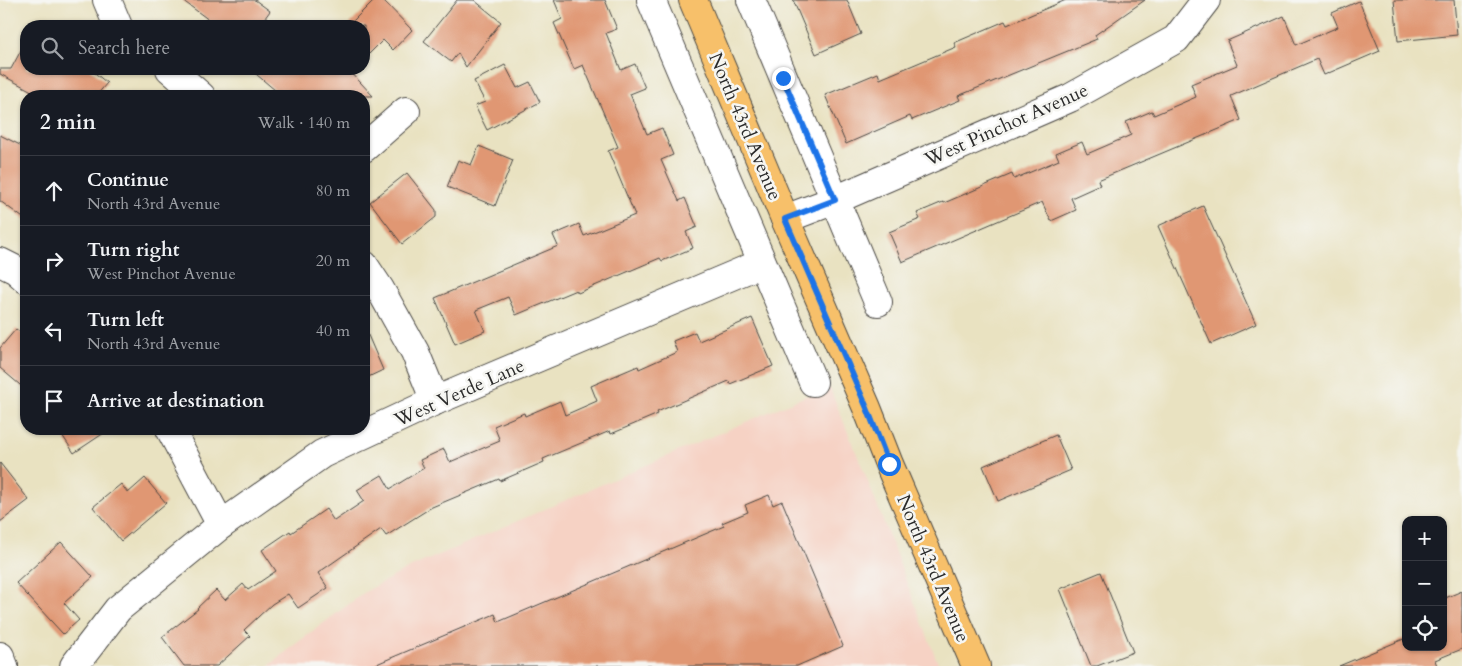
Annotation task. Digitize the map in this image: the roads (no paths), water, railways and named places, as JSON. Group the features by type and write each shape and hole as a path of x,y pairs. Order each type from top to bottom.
{"main road":[{"name":"North 43rd Avenue","path":"693,0 976,666"}],"street":[{"path":"107,0 115,20"},
{"name":"North 43rd Avenue","path":"651,0 813,382"},
{"path":"751,0 878,302"},
{"name":"West Pinchot Avenue","path":"785,219 835,200 1070,98 1176,39 1206,0"},
{"path":"177,75 194,90"},
{"path":"370,143 406,111"},
{"path":"0,262 20,274"},
{"name":"West Verde Lane","path":"370,432 436,401 762,263"},
{"path":"370,274 415,352 436,401"},
{"path":"173,435 221,525"},
{"name":"West Verde Lane","path":"74,666 118,609 221,525 322,454 363,435"},
{"path":"0,656 4,666"}]}
